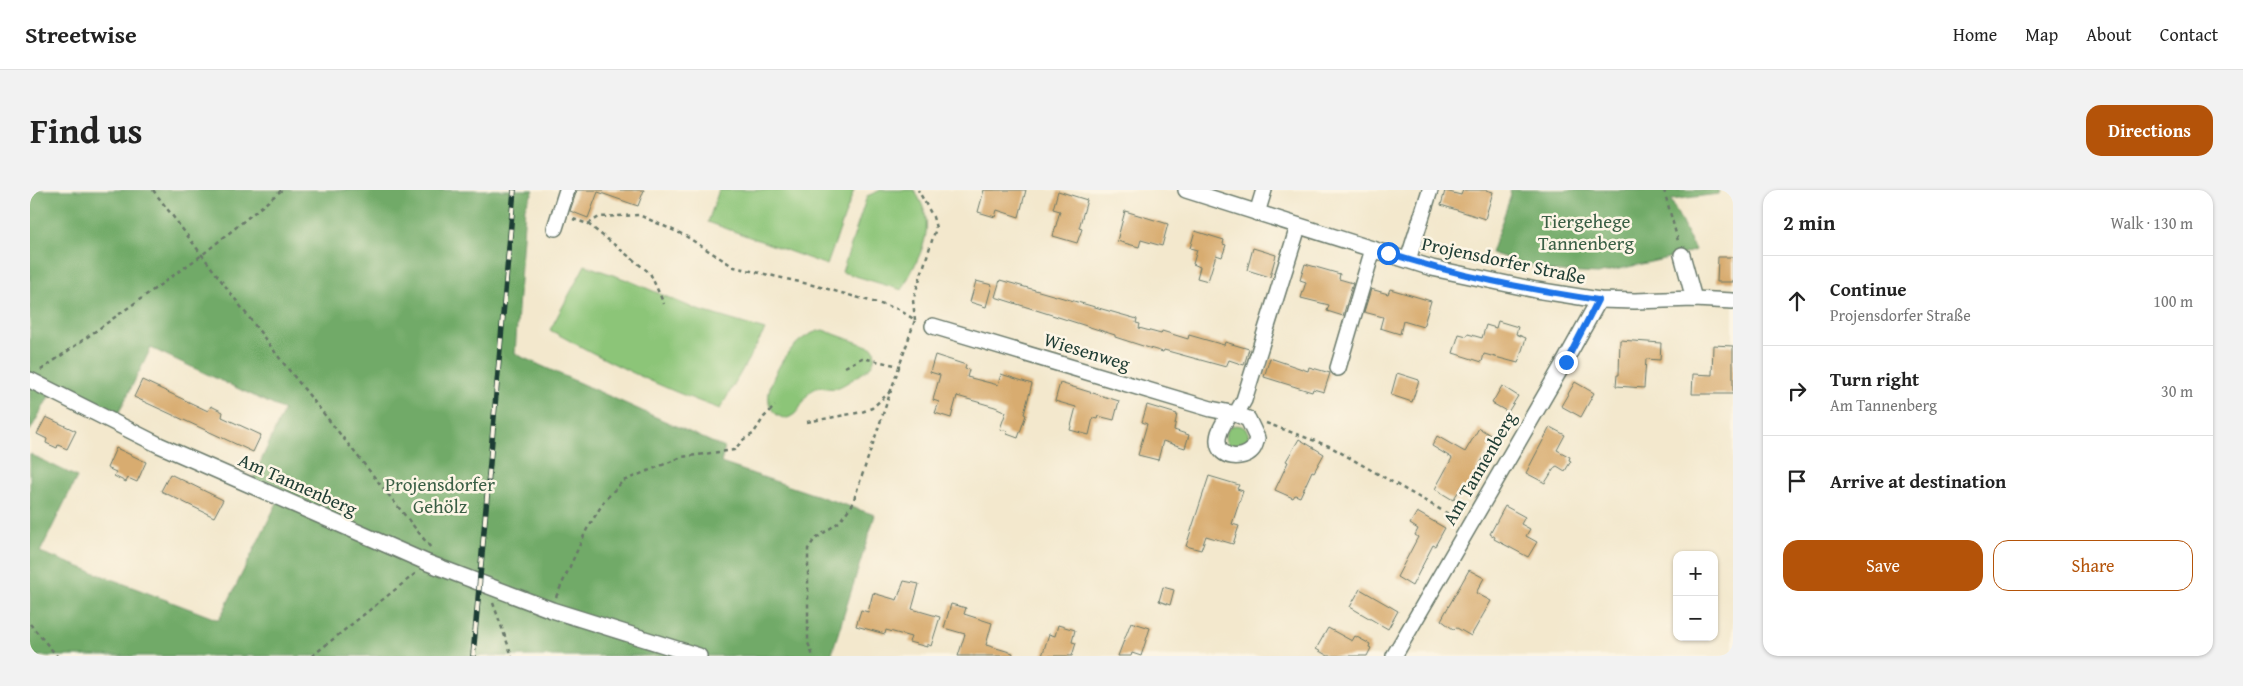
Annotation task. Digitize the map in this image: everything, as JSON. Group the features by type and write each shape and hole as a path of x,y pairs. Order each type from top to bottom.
{"street":[{"path":"557,222 567,190"},
{"name":"Projensdorfer Straße","path":"1186,190 1432,268 1536,290 1598,300 1694,299 1733,301"},
{"path":"1257,213 1264,190"},
{"path":"1408,260 1430,190"},
{"path":"1238,415 1298,226"},
{"path":"1338,368 1373,249"},
{"path":"1682,255 1694,299"},
{"name":"Am Tannenberg","path":"1394,656 1566,362 1598,300"},
{"name":"Wiesenweg","path":"933,326 1238,415"},
{"name":"Am Tannenberg","path":"34,376 159,445 428,563 552,610 699,656"}],"path":[{"path":"153,190 281,360 437,554 312,656"},
{"path":"34,376 202,255 282,190"},
{"path":"812,656 808,643 808,549 814,540 839,522 852,505 915,320 913,300 936,228 933,217 918,190"},
{"path":"1664,190 1682,255"},
{"path":"588,224 599,217 639,215 684,235 734,267 817,286 898,309 915,320"},
{"path":"557,222 588,224 650,273 664,304"},
{"path":"844,367 862,358 900,366"},
{"path":"806,422 862,412 872,408 892,390"},
{"path":"552,610 562,582 587,529 605,500 623,481 682,457 734,450 744,439 753,434 764,417 775,406"},
{"path":"1238,415 1278,427 1329,446 1469,526"},
{"path":"487,585 512,656"},
{"path":"30,624 57,656"}],"green space":[{"name":"Projensdorfer Gehölz","path":"30,190 534,190 525,207 515,354 725,448 721,463 875,515 831,656 30,656 30,454 77,477 40,552 219,620 279,499 250,485 284,410 151,348 114,422 52,391 30,431"},
{"path":"719,190 854,190 827,265 708,222"},
{"path":"881,190 914,190 922,204 926,217 926,229 921,253 902,290 842,272 867,196"},
{"name":"Tiergehege Tannenberg","path":"1510,190 1719,190 1718,194 1671,200 1695,250 1682,255 1597,274 1547,271 1491,253 1511,195"},
{"path":"585,265 630,281 695,309 765,330 720,409 633,373 550,330"},
{"path":"823,330 873,348 875,355 872,364 849,382 839,387 819,387 814,389 807,395 794,415 787,418 780,417 773,411 769,399 771,385 777,371 788,353 803,338"},
{"path":"1237,425 1246,428 1249,437 1246,446 1237,449 1228,446 1225,437 1228,428"}],"building":[{"path":"577,190 644,190 638,206 598,192 588,218 570,211"},
{"path":"984,190 1026,190 1019,217 997,210 995,217 978,212"},
{"path":"1463,190 1486,190 1493,192 1485,219 1441,205 1445,191 1461,195"},
{"path":"1058,191 1087,200 1079,228 1082,229 1077,243 1053,236 1060,211 1053,209"},
{"path":"1125,211 1168,224 1162,246 1141,240 1139,247 1117,241"},
{"path":"1195,231 1224,240 1223,244 1226,245 1222,257 1216,255 1208,281 1197,278 1200,267 1193,264 1197,250 1190,248"},
{"path":"1253,248 1276,255 1270,277 1247,270"},
{"path":"1718,257 1733,257 1733,282 1717,282"},
{"path":"1305,264 1340,274 1339,279 1353,283 1343,316 1327,311 1329,305 1301,298 1306,282 1300,280"},
{"path":"1000,280 1137,319 1136,323 1140,324 1139,328 1161,334 1162,331 1188,339 1189,335 1224,345 1225,342 1249,349 1244,365 1229,360 1226,367 1164,350 1163,352 995,297"},
{"path":"976,281 992,285 986,307 970,302"},
{"path":"1371,289 1388,294 1390,289 1431,301 1423,327 1403,321 1400,334 1380,328 1383,317 1364,312"},
{"path":"1498,321 1518,327 1516,334 1526,338 1518,363 1484,354 1482,362 1453,353 1459,334 1467,336 1468,334 1482,338 1486,325 1496,328"},
{"path":"1620,340 1661,343 1660,360 1646,359 1644,388 1616,386 1617,375 1619,375"},
{"path":"1713,345 1733,346 1733,394 1692,394 1693,374 1712,375"},
{"path":"935,355 966,365 965,369 969,370 967,377 998,385 1001,374 1032,384 1024,414 1026,415 1018,438 1007,434 1008,431 1000,429 1006,412 995,407 957,396 951,418 935,413 939,402 933,400 940,375 930,372"},
{"path":"1270,358 1308,371 1309,367 1330,373 1324,392 1313,389 1312,392 1264,377"},
{"path":"1397,373 1419,380 1412,402 1391,395"},
{"path":"142,380 208,411 211,406 223,412 222,417 261,435 253,452 134,397"},
{"path":"1575,382 1594,393 1581,417 1561,406"},
{"path":"1060,383 1119,401 1114,420 1098,416 1097,419 1093,418 1089,435 1070,430 1076,407 1055,401"},
{"path":"1502,386 1518,396 1508,412 1492,403"},
{"path":"1147,405 1177,414 1174,430 1189,435 1185,448 1163,441 1158,460 1138,455 1147,424 1142,422"},
{"path":"46,417 76,431 67,449 58,445 57,448 46,443 47,439 37,434"},
{"path":"1550,427 1565,435 1557,450 1570,457 1569,460 1571,461 1565,471 1557,466 1555,467 1545,483 1526,473"},
{"path":"1479,428 1495,438 1466,488 1462,486 1453,500 1435,489 1452,458 1432,446 1437,436 1465,452"},
{"path":"1299,439 1324,454 1314,472 1312,471 1300,497 1295,495 1293,498 1275,490 1288,462 1286,461"},
{"path":"116,448 146,462 137,482 128,478 126,482 114,476 116,472 107,468"},
{"path":"170,474 223,500 214,517 161,491"},
{"path":"1209,476 1239,485 1237,489 1243,491 1232,524 1239,526 1233,544 1206,536 1201,550 1186,546"},
{"path":"1505,506 1525,517 1521,524 1530,529 1526,536 1537,542 1528,557 1494,539 1495,537 1490,534"},
{"path":"1417,512 1445,528 1435,546 1433,545 1412,586 1397,577 1418,537 1415,535 1418,529 1410,524"},
{"path":"1469,570 1484,578 1476,593 1491,601 1471,636 1457,628 1453,629 1441,620"},
{"path":"904,581 919,584 912,609 940,617 931,646 927,644 927,647 909,642 911,637 886,630 885,634 856,626 861,610 868,612 873,593 897,600"},
{"path":"1163,587 1174,590 1170,605 1159,601"},
{"path":"1360,589 1398,611 1388,629 1350,607"},
{"path":"951,604 966,608 964,614 992,623 986,645 1013,653 1012,656 958,656 965,634 944,628"},
{"path":"1131,622 1150,628 1141,656 1132,653 1131,656 1118,656"},
{"path":"1058,625 1075,630 1072,642 1076,643 1072,656 1042,656 1049,634 1055,636"},
{"path":"1328,628 1352,641 1355,636 1370,644 1369,647 1371,648 1367,656 1328,656 1316,649"}],"railway":[{"path":"473,656 514,190"}],"route":[{"path":"1388,253 1432,268 1536,290 1598,300 1566,362"}]}
